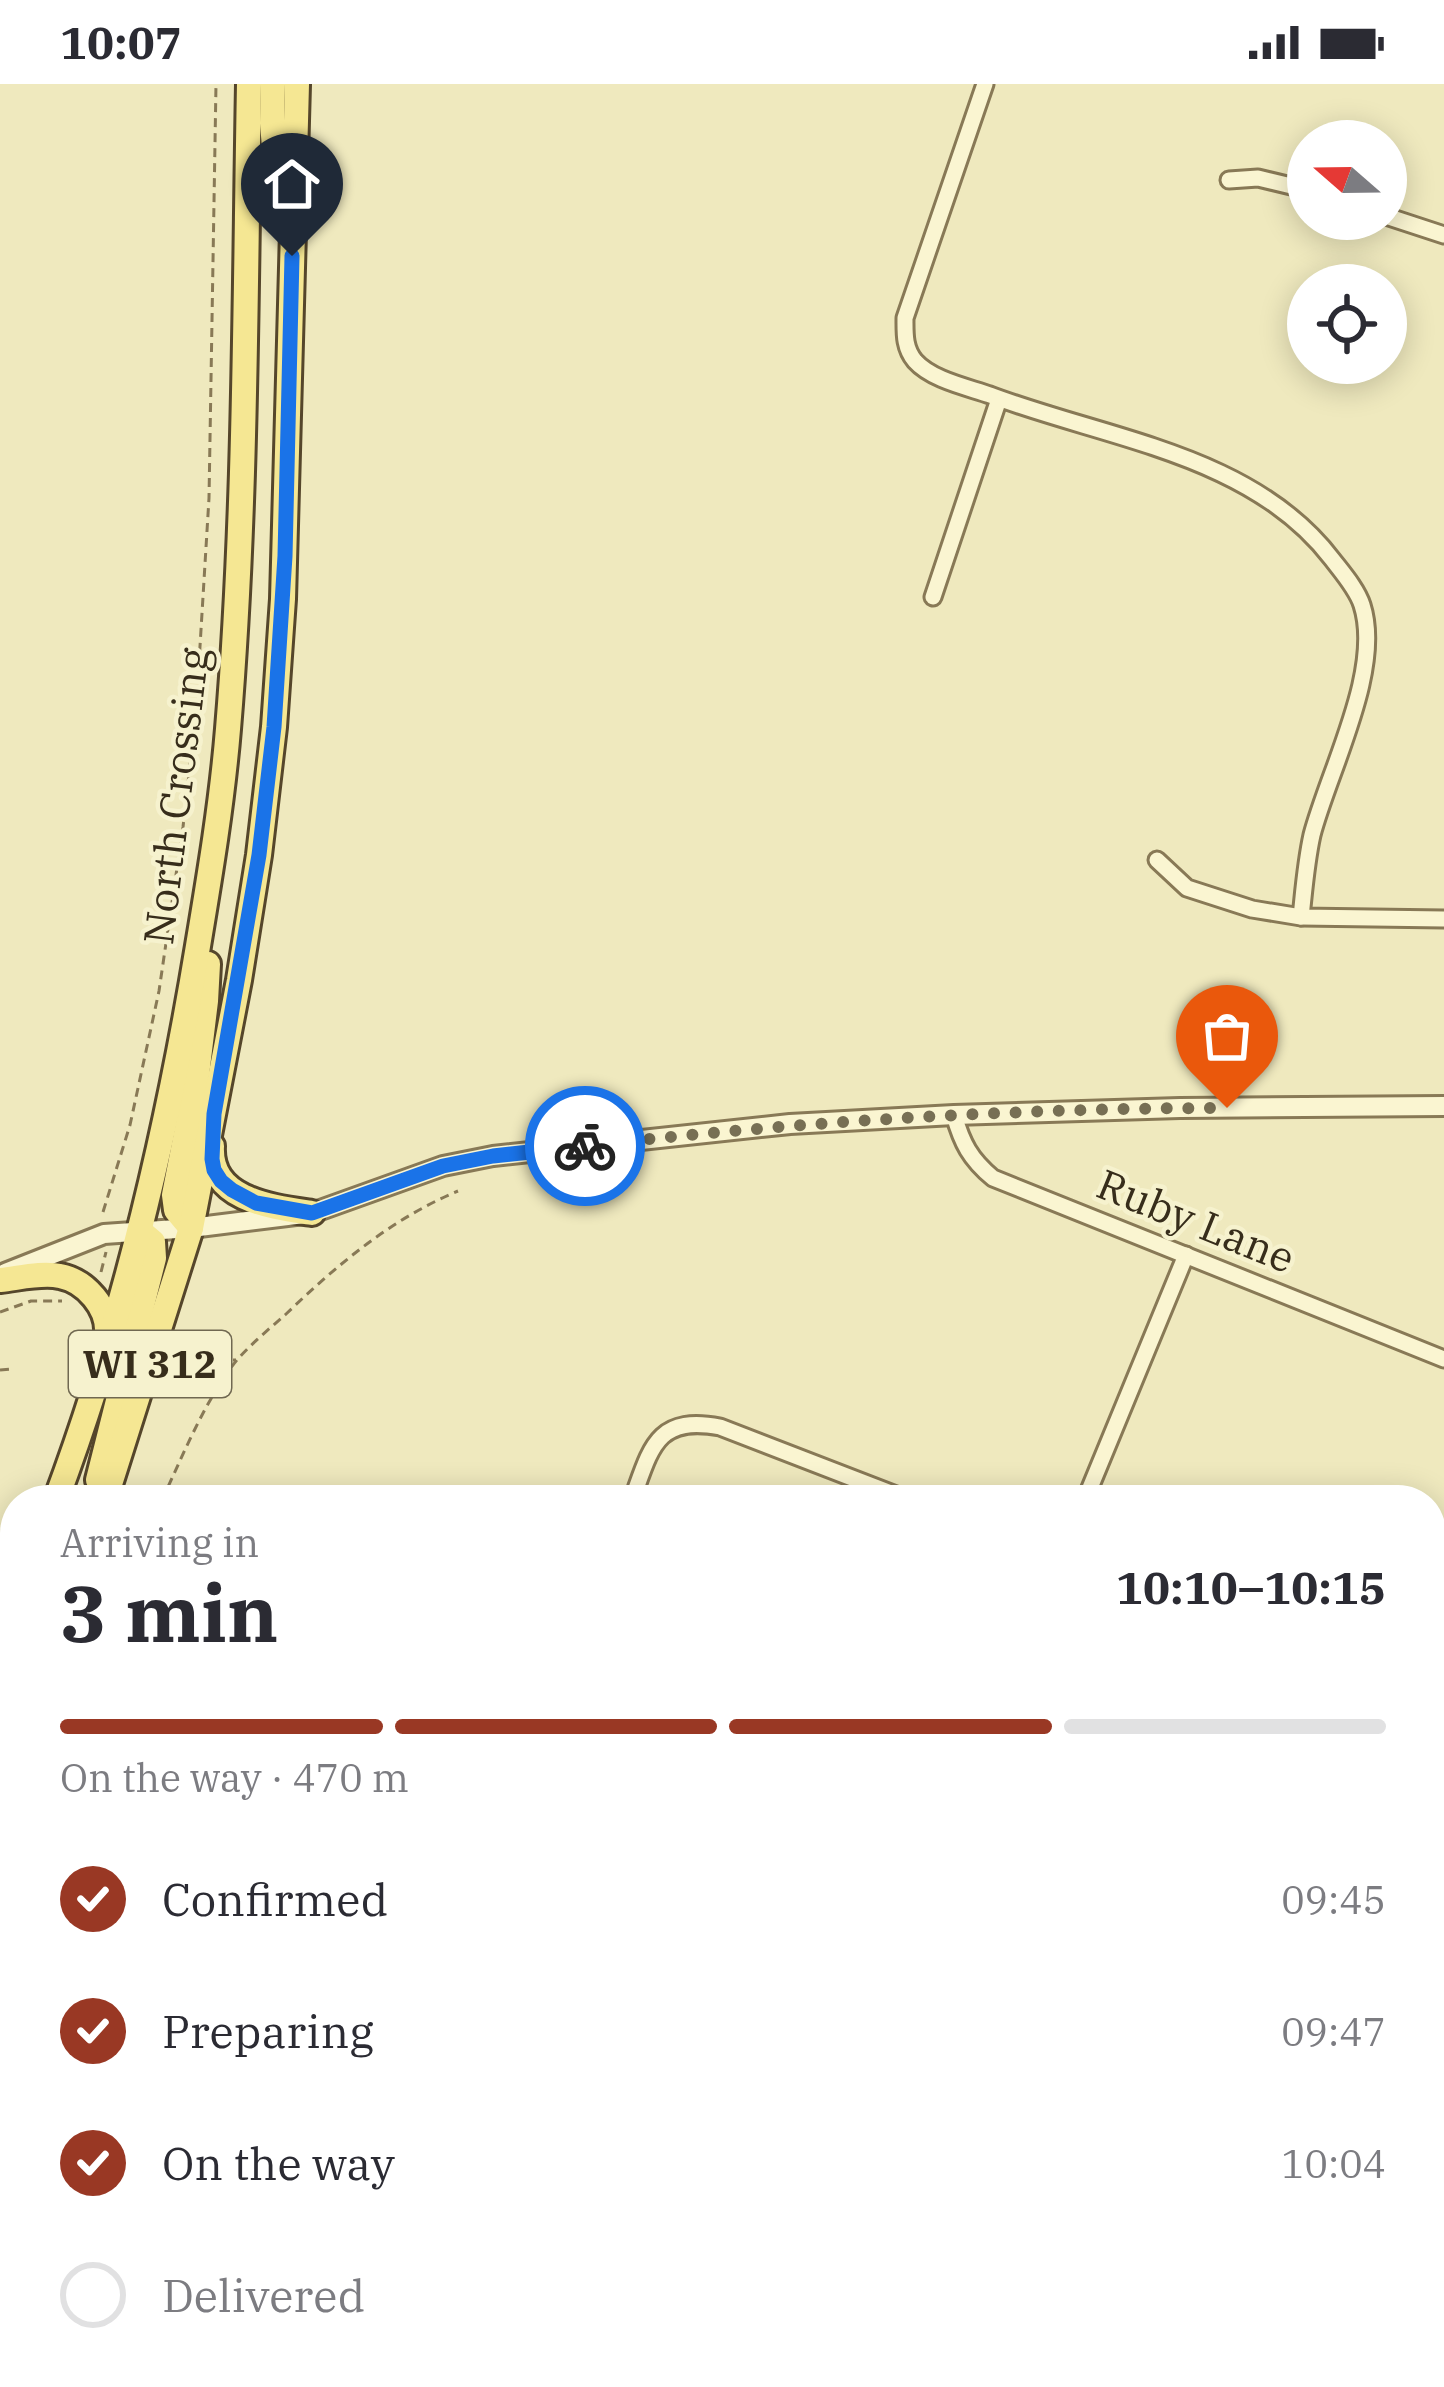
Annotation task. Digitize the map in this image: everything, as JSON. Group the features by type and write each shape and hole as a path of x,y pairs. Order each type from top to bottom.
{"main road":[{"name":"North Crossing","path":"61,1485 140,1231 168,1115 212,862 237,606 249,84"},
{"path":"273,84 290,343"},
{"name":"North Crossing","path":"110,1485 191,1228 259,855 283,599 297,84"},
{"path":"191,1228 176,1210 174,1195 206,1001 212,862"},
{"path":"214,1114 212,1159 221,1181 256,1203 312,1213"},
{"path":"97,1485 154,1258 153,1241 140,1231"},
{"path":"0,1278 61,1276 90,1293 108,1322 105,1350"}],"street":[{"path":"985,84 905,318 906,344 915,361 931,373 999,399 1199,463 1244,485 1319,542 1362,603 1365,671 1313,832 1301,917"},
{"path":"1229,180 1258,178 1287,185"},
{"path":"1407,223 1444,235"},
{"path":"933,597 999,399"},
{"path":"1157,860 1187,889 1252,910 1301,917 1444,919"},
{"path":"0,1278 104,1234 312,1213 443,1166 493,1156 790,1124 954,1115 1444,1106"},
{"name":"Ruby Lane","path":"954,1115 972,1161 993,1178 1444,1359"},
{"path":"1091,1485 1186,1256"},
{"path":"638,1485 656,1442 675,1426 696,1423 720,1427 869,1485"}],"path":[{"path":"0,1312 46,1299 78,1304 98,1284 106,1250 104,1204 126,1139 159,991 196,712 209,498 216,84"},
{"path":"169,1485 237,1360 320,1281 383,1231 458,1191"},
{"path":"188,1359 237,1360"},
{"path":"0,1370 10,1369"}],"way so far":[{"path":"585,1146 790,1124 1004,1112 1227,1108"}],"route":[{"path":"292,256 285,556 274,727 259,855 214,1114 214,1170 232,1190 256,1203 312,1213 443,1166 585,1146"}]}
